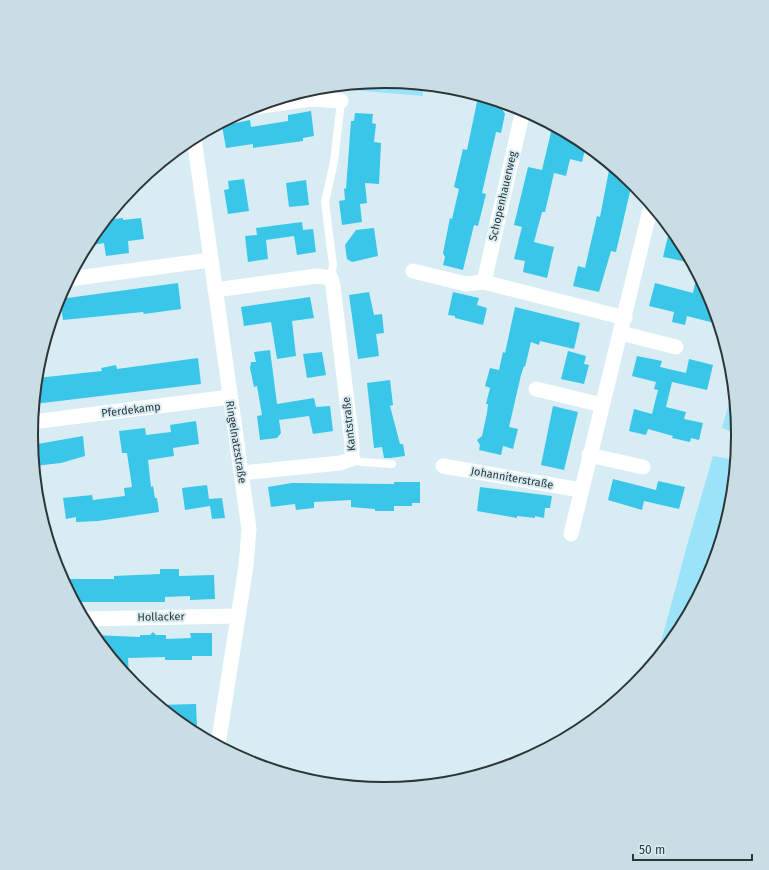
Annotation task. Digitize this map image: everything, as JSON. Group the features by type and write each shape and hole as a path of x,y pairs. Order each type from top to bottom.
{"street":[{"path":"285,103 311,100 341,101"},
{"name":"Schopenhauerweg","path":"484,282 521,117"},
{"name":"Ringelnatzstraße","path":"195,145 249,529 238,616 218,739"},
{"path":"571,534 589,455 653,216"},
{"path":"76,278 210,260"},
{"path":"413,271 466,284 484,282 625,318"},
{"path":"215,290 317,276 331,278"},
{"name":"Kantstraße","path":"241,473 340,463 352,458 352,443 331,278"},
{"path":"621,333 676,347"},
{"path":"536,389 602,405"},
{"name":"Pferdekamp","path":"39,421 230,397"},
{"path":"589,455 643,467"},
{"name":"Johanniterstraße","path":"443,466 581,490"},
{"name":"Hollacker","path":"90,618 238,616"}],"lane":[{"name":"Kantstraße","path":"331,278 333,265 325,202 331,179 341,101"},
{"path":"352,458 361,462 392,464"}],"shaded area":[{"path":"384,88 407,89 423,90 423,96 352,90"},
{"path":"729,403 731,431 722,428"},
{"path":"713,456 730,459 728,480 719,525 705,568 685,608 673,628 660,644"}],"building":[{"path":"477,101 502,109 505,114 501,133 496,132 482,193 486,194 478,226 474,225 463,270 443,265 445,257 443,253 450,218 452,219 459,189 454,187 463,149 467,150"},
{"path":"311,111 314,136 303,138 303,141 253,148 253,144 226,148 222,129 231,124 250,120 251,127 288,121 288,115"},
{"path":"355,113 373,114 372,123 376,124 374,142 381,143 379,184 365,183 367,203 360,204 362,222 342,225 339,201 345,200 344,188 346,189 351,121 354,121"},
{"path":"551,131 584,152 582,162 570,159 566,176 554,173 545,212 542,212 534,242 554,247 547,278 523,272 525,261 514,259 522,227 514,225 528,167 542,170"},
{"path":"609,171 630,190 616,252 611,251 599,292 573,286 578,266 585,268 597,216 600,217"},
{"path":"244,179 249,211 228,214 224,190 229,189 228,181"},
{"path":"306,180 309,205 289,207 286,183"},
{"path":"123,218 123,220 141,218 144,239 128,241 129,253 106,256 104,243 94,245 114,219"},
{"path":"302,222 303,230 313,229 316,252 297,255 294,236 266,240 268,259 248,262 245,236 257,235 256,228"},
{"path":"374,228 378,256 352,262 347,259 345,245 356,230"},
{"path":"668,236 685,261 663,257"},
{"path":"695,282 705,302 712,323 687,316 685,325 672,322 674,312 649,306 655,283 693,293"},
{"path":"178,283 181,309 144,314 143,312 63,320 61,309 66,298"},
{"path":"369,292 374,315 382,314 384,333 376,334 379,356 358,359 349,295"},
{"path":"453,292 479,298 477,305 487,308 483,325 448,315"},
{"path":"310,297 314,318 292,321 296,356 277,359 271,322 244,326 241,307"},
{"path":"515,307 580,323 574,349 540,341 539,345 531,342 525,367 524,366 521,375 509,427 518,429 513,449 503,446 501,455 479,450 480,445 477,440 482,436 487,413 488,404 486,404 490,388 485,386 490,368 499,370 503,352 505,353"},
{"path":"270,350 277,404 314,398 316,407 330,406 333,431 313,434 309,416 279,420 281,433 277,438 260,440 257,416 262,415 257,386 254,387 250,368 251,362 256,362 254,352"},
{"path":"568,351 586,356 584,364 589,365 584,384 561,379"},
{"path":"322,352 326,375 307,378 303,354"},
{"path":"637,356 662,361 660,367 686,373 689,359 713,365 707,390 672,382 666,407 686,412 684,419 703,423 699,440 691,438 690,442 672,438 673,436 648,429 646,435 629,431 634,409 652,414 658,390 654,389 656,382 632,376"},
{"path":"198,358 201,384 40,403 43,377 102,371 101,368 116,365 117,369"},
{"path":"390,380 393,405 390,406 400,444 403,444 405,456 384,458 382,447 374,448 367,383"},
{"path":"553,406 578,412 564,470 541,465"},
{"path":"196,421 199,444 173,448 174,456 148,460 151,487 153,486 155,498 157,498 159,512 98,521 76,522 76,517 66,519 63,498 92,495 93,500 125,496 124,488 132,487 127,453 122,453 119,431 145,428 146,435 171,432 170,425"},
{"path":"83,436 85,456 61,463 40,465 38,444"},
{"path":"613,479 656,490 658,481 685,487 679,509 644,501 642,510 608,500"},
{"path":"394,482 420,482 420,503 412,503 412,506 394,506 394,511 375,511 375,509 351,507 351,500 314,502 314,508 296,510 295,504 271,507 268,487 292,483 394,484"},
{"path":"207,485 209,499 222,498 225,518 212,519 210,506 185,510 182,488"},
{"path":"480,487 552,496 550,508 545,508 544,518 535,516 535,518 517,516 517,518 477,511"},
{"path":"160,569 179,569 179,576 214,575 215,599 190,600 190,596 165,597 165,602 81,602 70,579 114,579 114,576 160,574"},
{"path":"153,632 156,635 166,635 166,639 191,638 190,633 212,633 212,656 192,656 192,660 165,660 165,657 128,658 129,668 102,635 140,637 140,635 150,635"},
{"path":"196,704 197,726 192,723 167,705"}]}
